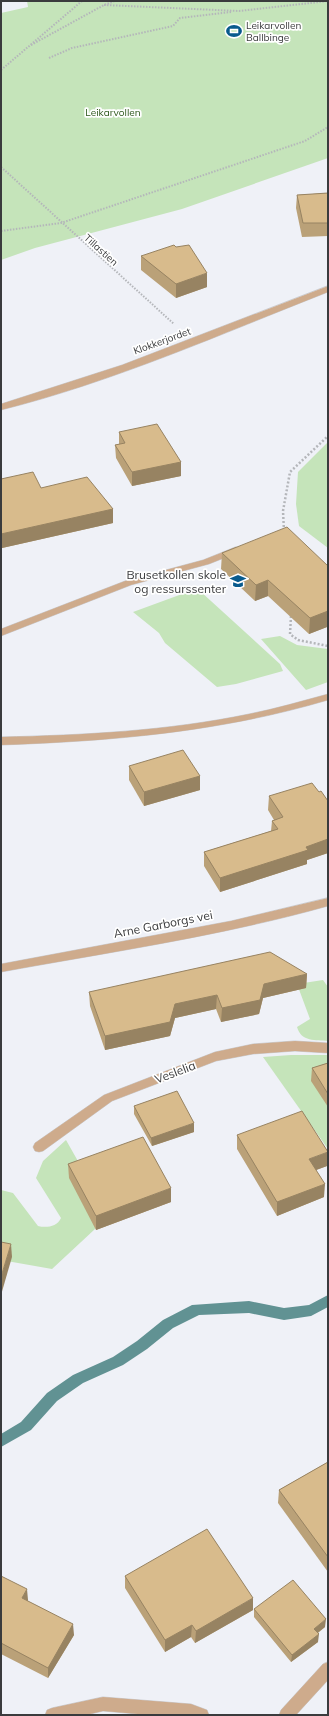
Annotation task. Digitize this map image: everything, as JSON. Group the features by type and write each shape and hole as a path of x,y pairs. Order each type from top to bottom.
{"street":[{"name":"Klokkerjordet","path":"1,407 64,389 328,289"},
{"path":"1,633 128,583 206,562 284,531"},
{"path":"1,741 60,739 178,729 251,718 328,697"},
{"name":"Arne Garborgs vei","path":"1,968 231,925 328,902"},
{"name":"Veslelia","path":"39,1147 108,1098 209,1059 253,1049 295,1046 328,1048"},
{"path":"286,1715 328,1669"},
{"path":"52,1715 103,1704 191,1711 202,1715"}],"path":[{"path":"1,70 82,1"},
{"path":"25,48 104,4 115,1"},
{"path":"49,58 72,48 173,26 180,18 328,1"},
{"path":"104,4 239,11"},
{"path":"1,231 61,223 305,140 328,127"},
{"name":"Tillastien","path":"1,167 61,223 194,341"},
{"path":"284,531 283,511 290,472 328,436"},
{"path":"292,608 290,634 298,640 328,646"}],"green space":[{"name":"Leikarvollen","path":"27,1 328,1 328,158 182,209 35,248 1,260 1,13 28,7"},
{"path":"328,442 328,548 299,526 296,504 298,472"},
{"path":"193,590 200,591 280,664 283,671 236,684 217,687 165,643 159,633 133,612"},
{"path":"280,636 297,645 328,649 328,682 306,690 261,639"},
{"path":"323,980 328,987 328,1041 305,1038 299,1032 297,1027 310,1019 297,984"},
{"path":"328,1055 328,1149 263,1057"},
{"path":"66,1140 109,1216 52,1269 1,1260 1,1190 13,1193 38,1226 48,1227 57,1223 61,1218 36,1178 43,1161"}],"building":[{"path":"328,193 328,223 303,223 297,195"},
{"path":"174,245 176,247 189,245 207,273 176,284 141,256"},
{"path":"157,424 181,462 132,472 115,445 125,443 119,432"},
{"path":"33,472 41,488 87,477 113,509 1,534 1,479"},
{"path":"287,527 328,566 328,611 310,618 268,580 256,585 222,553"},
{"path":"183,750 200,776 144,792 129,766"},
{"path":"312,783 319,792 321,791 328,801 328,839 306,847 308,850 220,878 204,852 278,829 272,821 283,817 269,796"},
{"path":"270,952 307,974 264,984 260,1000 222,1008 217,995 175,1004 170,1022 105,1036 89,992"},
{"path":"328,1063 328,1094 312,1068"},
{"path":"177,1091 194,1123 151,1138 134,1106"},
{"path":"302,1111 328,1152 309,1159 325,1184 277,1202 237,1135"},
{"path":"143,1137 171,1188 96,1216 68,1164"},
{"path":"1,1242 11,1244 1,1277"},
{"path":"328,1462 328,1557 279,1490"},
{"path":"207,1529 253,1598 196,1631 192,1625 165,1640 125,1576"},
{"path":"1,1576 27,1589 22,1598 73,1624 48,1668 1,1643"},
{"path":"293,1580 326,1619 314,1629 319,1634 292,1655 254,1609"}],"waterway":[{"path":"1,1441 26,1426 52,1397 78,1379 118,1361 142,1345 168,1324 197,1309 249,1307 284,1314 311,1310 328,1301"}],"place":[{"name":"Leikarvollen Ballbinge","path":"234,31"},
{"name":"Brusetkollen skole og ressurssenter","path":"238,581"}]}
